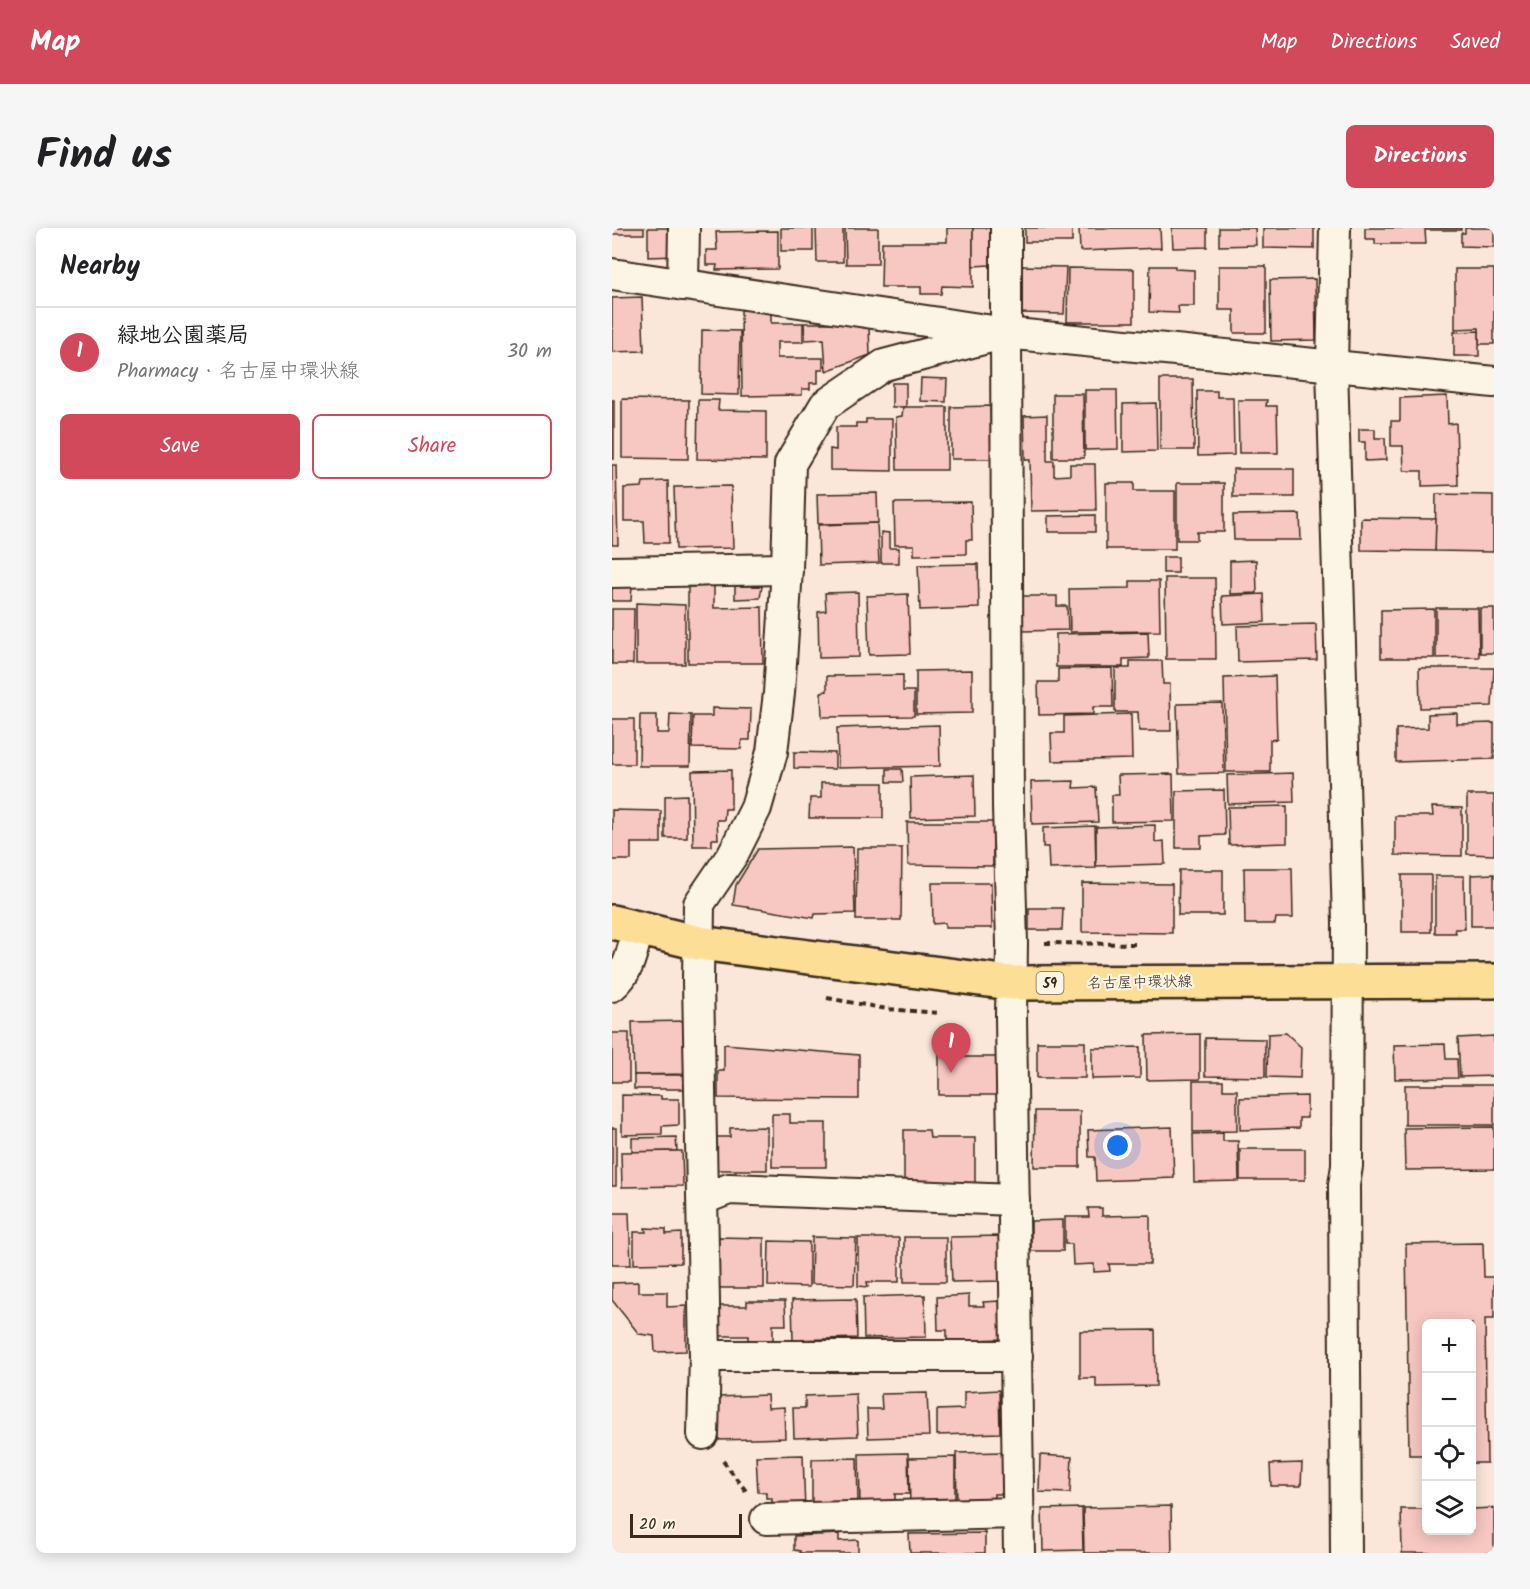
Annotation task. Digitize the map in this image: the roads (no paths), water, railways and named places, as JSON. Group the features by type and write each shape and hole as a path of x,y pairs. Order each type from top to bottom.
{"main road":[{"name":"名古屋中環状線","path":"625,926 699,943 1011,983 1494,981"}],"street":[{"path":"683,285 684,228"},
{"path":"1006,228 1008,807 1012,943 1019,1553"},
{"path":"1335,228 1332,366 1348,980 1347,1166 1344,1185 1346,1553"},
{"path":"612,274 1006,333 1494,382"},
{"path":"703,1434 705,1356 699,904 738,845 756,808 772,752 779,693 787,570 790,464 825,405 884,365 1006,333"},
{"path":"612,572 787,570"},
{"path":"612,986 622,978 629,963 625,926"},
{"path":"703,1199 729,1189 1014,1200"},
{"path":"705,1356 1017,1356"},
{"path":"766,1519 1019,1513"}],"place":[{"name":"緑地公園薬局","path":"951,1073"}]}
